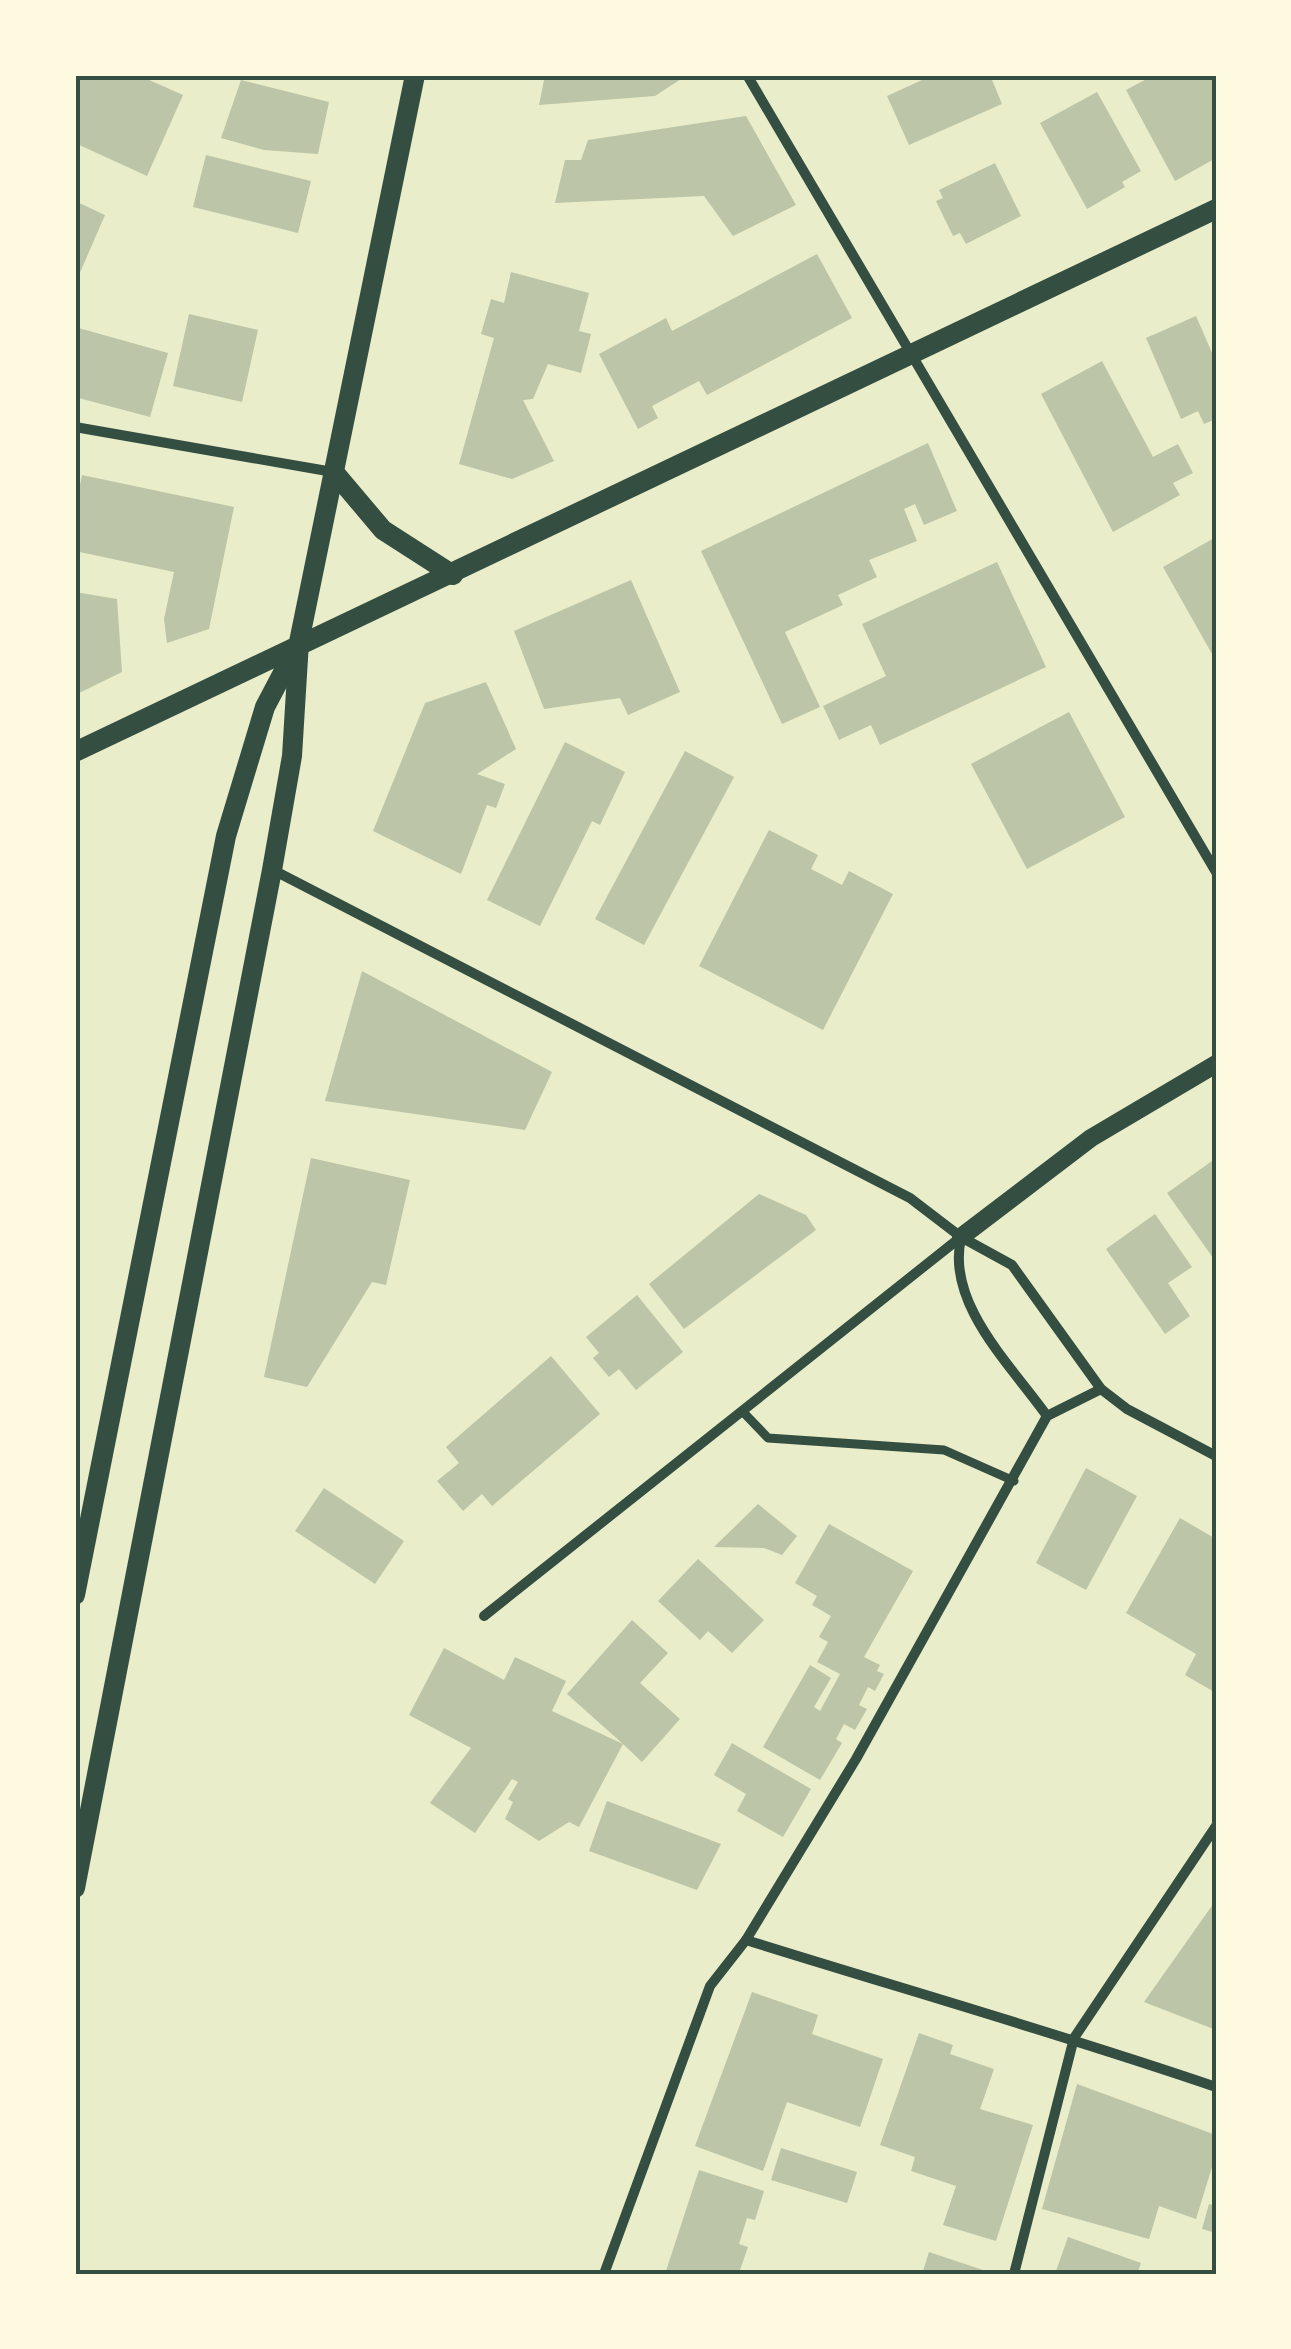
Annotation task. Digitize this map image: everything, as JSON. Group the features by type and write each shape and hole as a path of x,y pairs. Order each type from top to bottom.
{"main road":[{"path":"75,1888 272,870 292,756 300,642 415,75"},
{"path":"75,752 1216,209"},
{"path":"334,472 383,530 452,575"},
{"path":"76,1585 226,836 265,707 300,642"}],"street":[{"path":"747,75 1216,872"},
{"path":"75,427 334,472"},
{"path":"272,870 910,1198 962,1236 1012,1264 1101,1389 1127,1409 1216,1456"},
{"path":"484,1616 1091,1138 1216,1064"},
{"path":"962,1236 956,1258 964,1293 1047,1416"},
{"path":"604,2274 710,1986 746,1940 856,1759 1047,1416 1101,1389"},
{"path":"744,1413 768,1438 944,1450 1014,1481"},
{"path":"1014,2274 1074,2038 1216,1826"},
{"path":"746,1940 852,1976 1074,2038 1216,2087"}],"building":[{"path":"75,75 138,75 183,95 147,176 75,143"},
{"path":"545,75 687,75 655,96 539,105"},
{"path":"933,75 990,75 1002,104 909,145 887,96"},
{"path":"1154,75 1216,75 1216,158 1175,181 1126,90"},
{"path":"241,80 329,102 318,154 264,150 221,138"},
{"path":"1097,92 1141,171 1122,182 1125,187 1087,209 1040,123"},
{"path":"746,116 796,205 733,236 704,196 555,203 565,160 581,160 588,140"},
{"path":"206,155 311,181 298,233 193,207"},
{"path":"995,163 1021,216 966,244 960,233 953,236 936,201 943,198 939,190"},
{"path":"75,201 105,215 75,284"},
{"path":"817,254 852,318 707,395 699,381 652,406 658,418 638,429 599,354 666,318 672,331"},
{"path":"511,272 589,293 579,331 591,334 581,373 548,364 533,399 523,400 554,461 512,479 459,464 494,338 481,334 491,299 504,303"},
{"path":"189,314 258,330 242,402 173,386"},
{"path":"1196,316 1216,362 1216,419 1204,424 1198,411 1181,419 1146,338"},
{"path":"75,327 168,353 150,417 75,397"},
{"path":"1102,361 1153,457 1178,444 1193,473 1173,483 1180,495 1113,532 1041,394"},
{"path":"928,443 957,511 924,525 915,504 904,509 917,541 869,560 877,577 838,595 843,605 785,632 820,707 782,724 701,551"},
{"path":"82,475 234,507 209,629 167,643 164,619 174,572 75,551 75,510"},
{"path":"1216,537 1216,652 1212,654 1163,567"},
{"path":"997,562 1046,667 880,745 871,725 839,740 823,706 886,676 862,624"},
{"path":"631,580 680,692 628,715 620,698 544,709 514,631"},
{"path":"75,592 117,599 122,672 75,695"},
{"path":"486,682 516,749 477,774 505,784 496,808 487,805 461,874 373,831 425,703"},
{"path":"1069,712 1125,817 1027,869 971,764"},
{"path":"565,742 625,772 600,825 592,821 540,926 487,900"},
{"path":"685,751 734,777 644,945 595,919"},
{"path":"769,830 818,855 811,869 842,885 849,871 893,894 823,1030 699,966"},
{"path":"362,971 552,1072 525,1130 325,1101"},
{"path":"311,1158 410,1180 386,1285 372,1282 307,1387 264,1377"},
{"path":"1212,1161 1216,1167 1216,1262 1167,1193"},
{"path":"759,1194 806,1215 816,1230 684,1329 649,1284"},
{"path":"1155,1214 1192,1267 1168,1283 1190,1316 1165,1334 1106,1249"},
{"path":"637,1295 683,1352 636,1390 619,1369 609,1377 593,1358 599,1353 586,1337"},
{"path":"551,1356 600,1414 492,1506 482,1494 463,1511 437,1481 459,1463 446,1447"},
{"path":"1086,1468 1137,1496 1086,1590 1036,1563"},
{"path":"324,1488 404,1541 375,1584 295,1531"},
{"path":"758,1504 797,1536 782,1555 764,1548 714,1547"},
{"path":"1180,1518 1216,1539 1216,1693 1185,1675 1196,1654 1126,1613"},
{"path":"829,1524 913,1571 864,1657 880,1665 877,1671 884,1674 875,1691 868,1687 859,1705 867,1709 855,1730 844,1724 836,1739 842,1743 820,1780 763,1747 810,1665 831,1678 814,1707 820,1711 840,1674 817,1662 828,1642 819,1637 831,1616 812,1605 817,1596 795,1583"},
{"path":"698,1559 764,1620 732,1653 708,1631 700,1640 658,1601"},
{"path":"632,1620 668,1653 640,1683 680,1719 642,1762 567,1694"},
{"path":"444,1648 504,1680 515,1657 566,1681 552,1711 623,1744 579,1827 569,1822 539,1841 505,1819 513,1802 508,1799 518,1782 512,1779 475,1833 430,1803 471,1748 409,1715"},
{"path":"732,1743 811,1789 783,1837 737,1811 746,1794 714,1775"},
{"path":"607,1801 721,1844 697,1890 589,1851"},
{"path":"1216,1900 1216,2030 1144,2002"},
{"path":"752,1992 818,2015 812,2034 883,2059 860,2127 787,2102 763,2171 695,2146"},
{"path":"919,2033 953,2045 950,2054 994,2069 980,2109 1033,2125 996,2241 943,2225 956,2186 911,2171 915,2157 880,2145"},
{"path":"1077,2084 1216,2135 1216,2154 1196,2219 1159,2206 1149,2239 1042,2209"},
{"path":"781,2148 857,2172 847,2203 771,2180"},
{"path":"699,2170 764,2191 755,2220 747,2218 739,2244 748,2247 740,2270 751,2274 665,2274"},
{"path":"1209,2204 1216,2206 1216,2233 1202,2229"},
{"path":"1068,2237 1141,2263 1137,2274 1055,2274"},
{"path":"929,2252 986,2271 985,2274 922,2274"}]}
